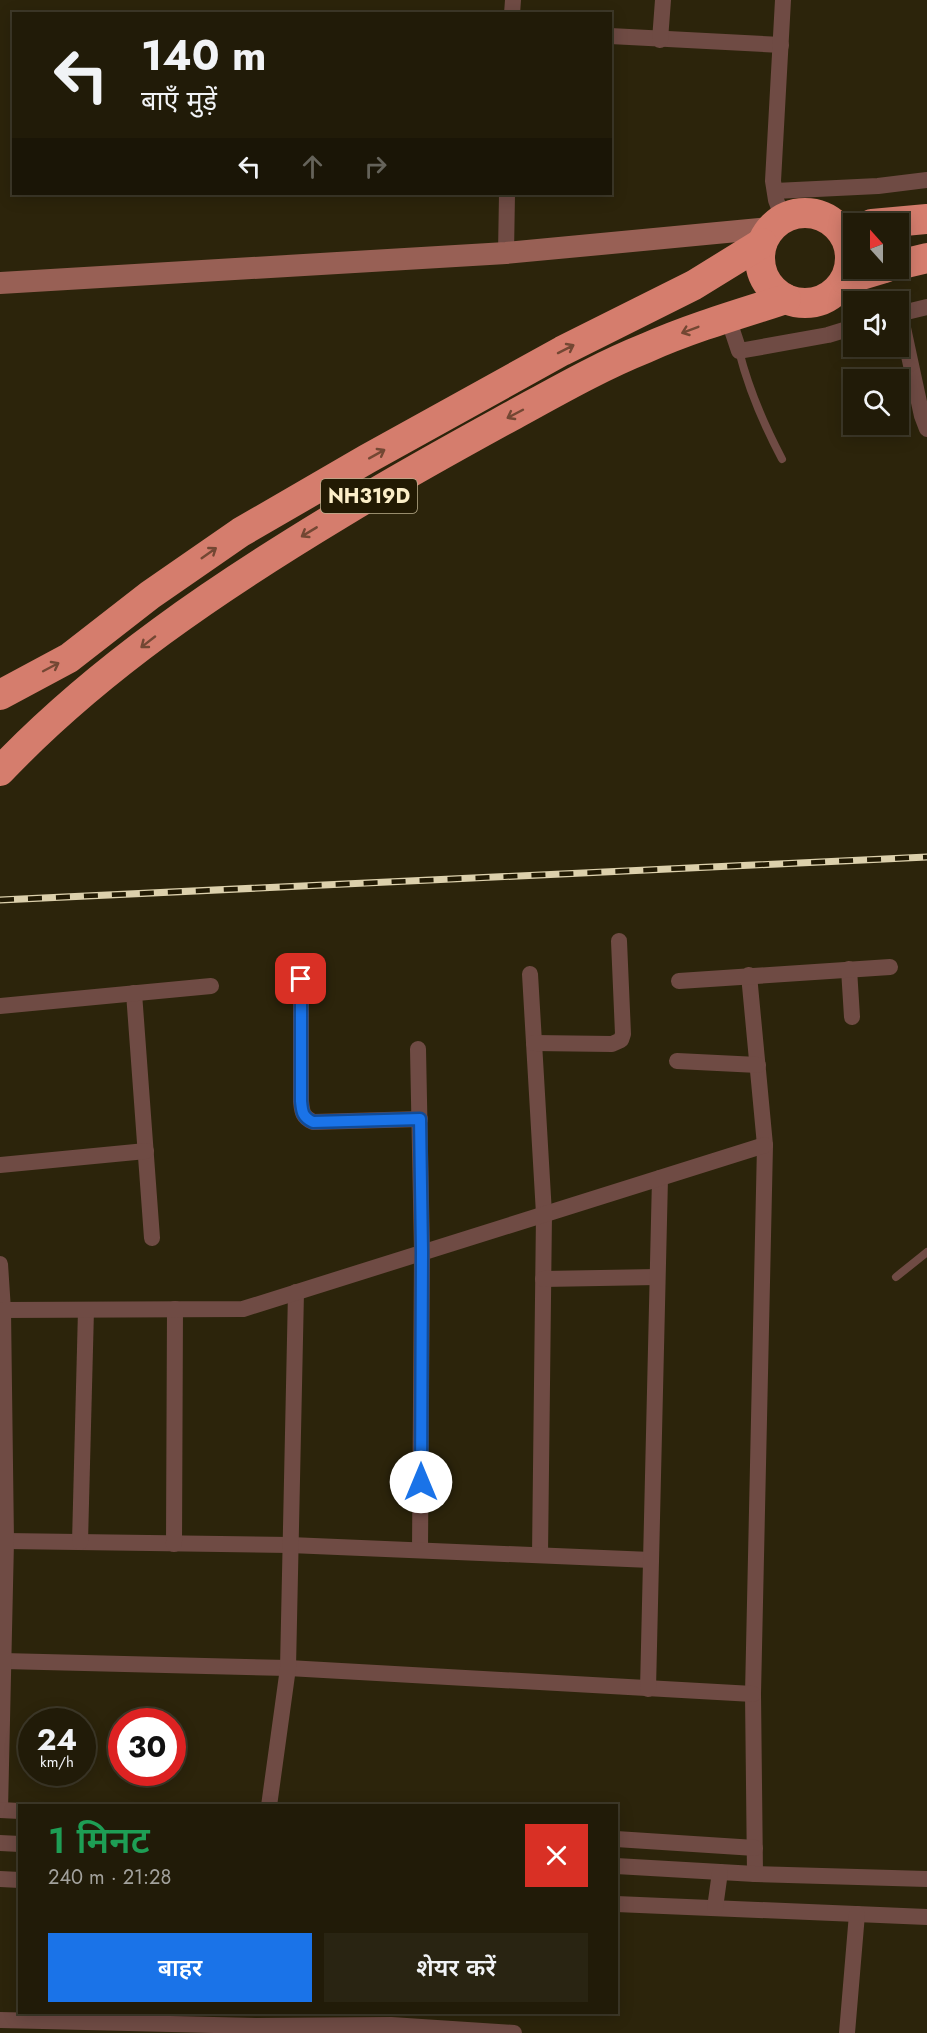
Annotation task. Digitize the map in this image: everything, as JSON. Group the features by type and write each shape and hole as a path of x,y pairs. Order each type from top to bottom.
{"highway":[{"path":"843,224 816,213 799,212 772,220 759,260 763,276 772,290 786,299 802,303 819,301 834,293 848,279"},
{"path":"909,221 927,219"},
{"name":"NH319D","path":"0,695 69,658 150,594 241,531 562,351 694,285 772,220"},
{"path":"909,262 927,258"},
{"name":"NH319D","path":"0,771 22,748 92,686 189,611 276,553 409,472 577,380 644,348 697,327 786,299"}],"street":[{"path":"660,40 663,0"},
{"path":"772,220 783,0"},
{"path":"612,36 781,45"},
{"path":"0,283 506,254 772,220 878,186 927,180"},
{"path":"506,254 507,195"},
{"path":"909,312 927,307"},
{"path":"728,318 739,351 843,330"},
{"path":"909,357 927,429"},
{"path":"534,1043 612,1044 621,1040 623,1034 620,941"},
{"path":"679,981 890,967"},
{"path":"849,969 852,1017"},
{"path":"531,974 544,1214 540,1555"},
{"path":"749,975 765,1144 753,1694 755,1874"},
{"path":"301,979 303,1116 313,1122 420,1119"},
{"path":"0,1006 211,986"},
{"path":"134,993 152,1238"},
{"path":"418,1049 422,1252 420,1550"},
{"path":"677,1061 758,1065"},
{"path":"3,1310 243,1309 765,1144"},
{"path":"0,1165 146,1151"},
{"path":"648,1689 660,1178"},
{"path":"0,1264 3,1310 6,1541 3,1583 0,1810 18,1811"},
{"path":"543,1278 657,1277"},
{"path":"269,1804 288,1668 296,1292"},
{"path":"174,1544 175,1309"},
{"path":"80,1542 86,1310"},
{"path":"6,1541 290,1545 651,1560"},
{"path":"3,1661 288,1668 753,1694"},
{"path":"618,1839 754,1848"},
{"path":"0,1843 18,1844"},
{"path":"618,1866 755,1874 927,1879"},
{"path":"716,1908 720,1872"},
{"path":"0,1879 18,1880"},
{"path":"618,1904 927,1917"},
{"path":"847,2033 857,1914"},
{"path":"0,2020 256,2024 504,2033"}],"lane":[{"path":"739,351 747,384 782,459"},
{"path":"896,1278 927,1252"}],"railway":[{"path":"0,900 927,857"}],"route":[{"path":"301,979 303,1116 313,1122 420,1119 421,1482"}]}
